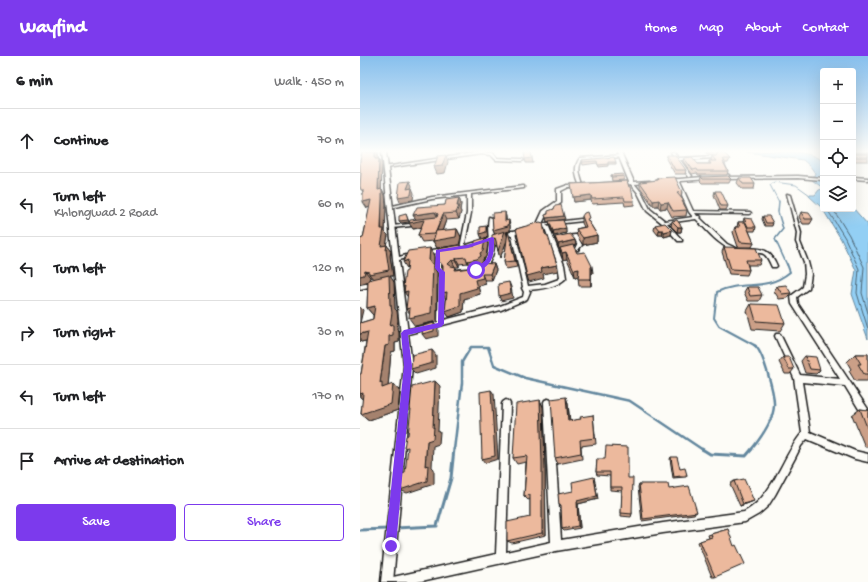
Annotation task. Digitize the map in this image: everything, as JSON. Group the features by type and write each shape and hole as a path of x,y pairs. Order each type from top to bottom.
{"street":[{"path":"387,177 396,260 394,279 404,333 408,366 387,582"},
{"path":"579,177 581,186"},
{"path":"629,177 632,183 640,193 648,210 664,222 680,240"},
{"path":"686,177 660,180 781,177"},
{"path":"805,177 820,178"},
{"path":"610,184 653,180"},
{"path":"677,180 691,212 698,217 725,245 740,249"},
{"path":"856,180 868,180"},
{"path":"540,225 544,212 559,202 559,190 568,186 588,185"},
{"path":"390,207 432,198 523,187"},
{"path":"462,248 469,213 469,194"},
{"path":"788,195 795,214 799,233 798,242 806,262 808,274 806,288 794,296 795,304 845,383 853,391 868,416"},
{"path":"691,212 749,213"},
{"path":"664,222 698,217"},
{"path":"476,270 485,266 492,255 490,218"},
{"path":"396,260 438,251 462,248 540,225 581,220"},
{"path":"392,227 423,223"},
{"path":"525,288 552,284 562,280 563,275 550,240 547,227 540,225"},
{"path":"404,333 501,308 522,300 526,296 525,288 513,232"},
{"path":"550,240 572,236 576,238 580,245 576,249 556,253"},
{"path":"747,250 769,253 774,266"},
{"path":"438,251 438,268 442,272 441,324"},
{"path":"360,287 383,282"},
{"path":"393,582 556,546 752,515 765,502 796,446 806,434 798,378 778,336"},
{"path":"798,378 845,383"},
{"path":"548,402 556,546"},
{"path":"501,557 506,404"},
{"path":"806,434 854,455 868,458"}],"water":[{"path":"813,177 820,177 820,186 812,180"},
{"path":"819,190 820,206 808,195 815,195"},
{"path":"856,211 868,225 868,339 852,294 856,270 841,239 824,212"}],"building":[{"path":"361,177 378,177 378,190 382,189 381,229 384,229 381,246 387,245 386,250 389,270 369,274 369,272 365,271 364,275 360,276 360,239 363,238 371,200 363,202 363,190 361,190"},
{"path":"675,177 682,192 677,193 684,201 682,201 687,210 673,211 668,202 661,203 659,200 653,201 640,182 658,180 657,178"},
{"path":"701,177 729,177 731,179 703,179"},
{"path":"739,178 751,178 755,184 743,184"},
{"path":"410,181 407,189 412,188 411,195 398,197 400,182"},
{"path":"627,181 629,187 631,187 634,201 625,201 624,197 592,199 591,195 573,197 571,184"},
{"path":"715,191 721,191 728,206 721,206"},
{"path":"459,198 457,206 459,206 456,213 443,214 435,234 418,235 424,220 409,223 410,220 437,217 438,214 435,212 413,215 417,207 445,205 446,200"},
{"path":"561,205 564,216 546,218 545,215 548,214 548,211 554,209 555,206"},
{"path":"505,212 505,221 509,220 508,226 493,230 492,213"},
{"path":"587,212 589,218 587,219 597,235 583,238 576,229 586,227 582,216"},
{"path":"801,212 809,213 813,219 805,219"},
{"path":"406,214 408,220 399,221 399,216"},
{"path":"763,216 769,216 773,223 766,223"},
{"path":"744,218 752,219 756,227 748,227"},
{"path":"563,220 566,228 553,231 549,221"},
{"path":"677,220 682,227 678,227 672,221"},
{"path":"540,222 543,223 545,234 548,236 557,265 541,268 542,272 527,276 516,229"},
{"path":"738,222 745,222 754,243 740,242 735,227 740,227"},
{"path":"665,223 672,230 664,232 663,230 659,230 655,225"},
{"path":"486,226 486,232 480,234 480,227"},
{"path":"457,229 456,237 433,241 436,231"},
{"path":"505,231 498,251 495,238 492,239 492,235"},
{"path":"508,231 515,261 504,262"},
{"path":"570,234 575,240 558,244 555,237"},
{"path":"485,238 483,251 480,253 481,256 477,259 467,261 466,257 456,258 456,261 452,260 448,264 456,267 455,270 476,267 482,263 494,264 490,274 482,274 483,278 475,280 477,288 460,293 460,306 445,311 447,292 442,293 443,266 439,261 438,249 461,245 461,247 475,245 475,241"},
{"path":"573,245 577,253 585,252 592,266 591,279 578,279 579,269 574,270 566,252 562,253 560,248"},
{"path":"724,247 756,248 761,260 746,260 749,270 731,269"},
{"path":"430,248 429,260 433,265 431,313 409,318 410,308 406,309 408,291 404,292 405,286 403,287 408,260 403,262 408,251"},
{"path":"389,275 390,305 392,313 390,325 393,324 393,335 389,336 389,345 385,346 380,383 382,382 382,388 393,384 391,404 361,414 363,393 360,394 360,374 368,332 360,334 360,323 373,319 375,306 367,308 368,280"},
{"path":"509,282 511,293 499,296 498,284"},
{"path":"786,285 791,293 782,294 777,286"},
{"path":"747,287 758,287 762,295 750,296"},
{"path":"751,304 779,305 785,323 756,321"},
{"path":"434,323 434,331 422,334 423,326"},
{"path":"432,350 432,363 411,369 412,355"},
{"path":"855,354 868,354 868,374 864,374 858,364 861,364"},
{"path":"805,356 816,357 820,370 810,369"},
{"path":"783,357 789,357 794,369 789,369"},
{"path":"435,381 433,439 427,441 425,466 428,465 427,481 400,490 402,474 405,473 408,447 404,448 406,436 408,435 412,387"},
{"path":"491,390 495,456 482,459 480,392"},
{"path":"566,397 568,421 593,415 595,438 580,440 581,453 555,458 551,399"},
{"path":"540,400 542,533 507,541 507,522 530,517 530,495 524,496 527,456 513,458 516,404"},
{"path":"860,409 868,410 868,430"},
{"path":"606,446 628,447 628,478 633,478 632,514 621,513 622,487 610,487 610,472 596,472 597,459 605,459"},
{"path":"671,457 677,457 680,469 685,468 687,475 674,477"},
{"path":"594,477 597,496 577,501 578,526 562,529 561,505 559,505 558,494 573,491 572,482"},
{"path":"744,479 754,501 743,504 734,481"},
{"path":"639,484 668,484 669,489 689,486 697,512 643,519"},
{"path":"728,529 734,546 736,545 745,564 715,577 700,541 712,537 711,534"}],"waterway":[{"path":"779,202 770,185 774,182 796,185 810,195"},
{"path":"779,202 778,212 783,229 775,239 787,265"},
{"path":"756,346 719,326 714,318 717,292 736,286 771,282 790,272 787,264"},
{"path":"751,450 769,424 774,406 773,393 768,373 761,355 754,345"},
{"path":"454,450 462,383 462,362 471,347 488,347 494,365 525,378 630,401 703,450"},
{"path":"395,528 437,526 451,478 454,449"},
{"path":"702,449 710,454 746,456 752,449"},
{"path":"360,530 389,529"}],"route":[{"path":"391,546 408,366 404,333 441,324 442,272 438,268 438,251 468,247 492,238 492,255 485,266 476,270"}]}
